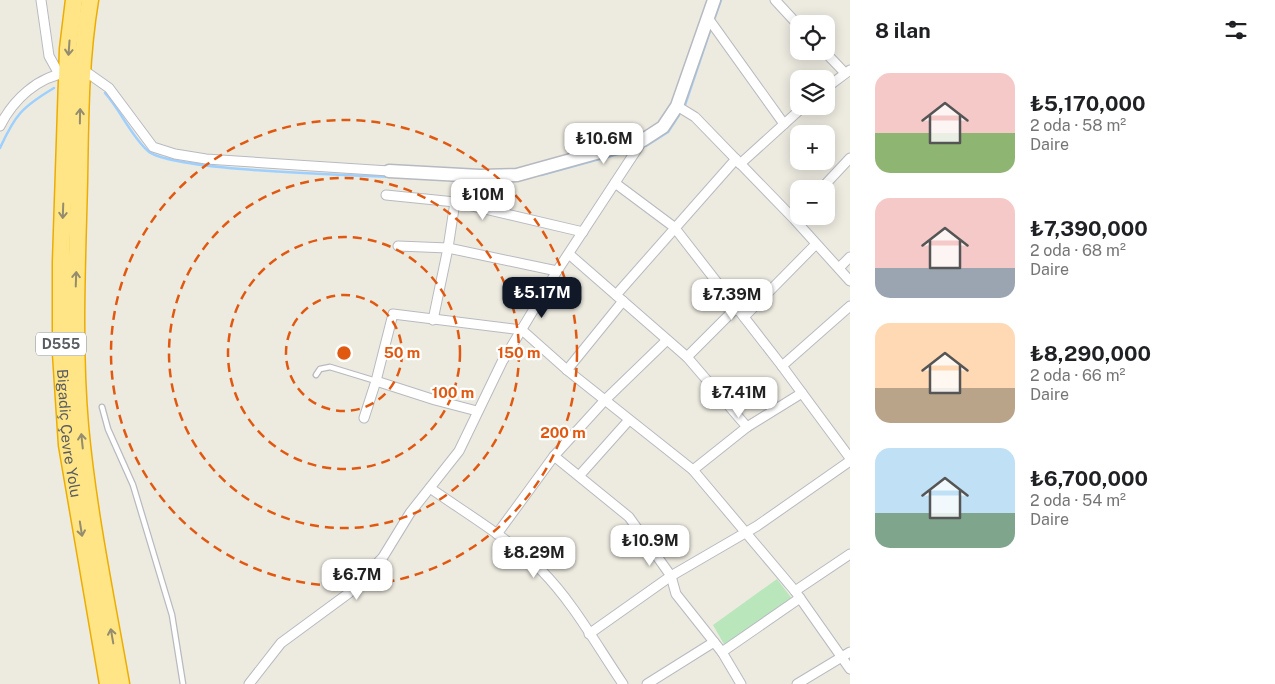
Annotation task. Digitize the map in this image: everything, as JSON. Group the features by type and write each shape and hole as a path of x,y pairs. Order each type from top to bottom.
{"highway":[{"name":"Bigadiç Çevre Yolu","path":"74,0 61,262 61,353 67,445 108,684"},
{"name":"Bigadiç Çevre Yolu","path":"90,0 84,38 70,72 75,305 80,426 87,489 121,684"}],"street":[{"path":"41,0 49,56 70,72 109,88 153,147 175,154 206,159 480,176 517,175 643,140 663,127 677,106 714,0"},
{"path":"775,0 790,16"},
{"path":"708,18 784,124"},
{"path":"834,60 847,71 835,81"},
{"path":"0,126 18,100 45,79 70,72"},
{"path":"677,106 694,117 738,162 790,210"},
{"path":"567,370 619,298 674,227 738,162 794,115"},
{"path":"249,684 281,643 349,593 374,568 392,545 410,513 459,451 502,362 557,271 643,140"},
{"path":"829,180 850,158"},
{"path":"589,634 671,576 757,526 850,460 802,392 674,227 615,183"},
{"path":"386,195 455,202 583,232"},
{"path":"433,320 448,248 455,202"},
{"path":"802,225 816,244 850,281"},
{"path":"744,317 816,244"},
{"path":"398,246 448,248 557,271"},
{"path":"569,254 687,357 747,427"},
{"path":"839,268 850,257"},
{"path":"782,366 850,306"},
{"path":"687,357 737,307"},
{"path":"364,418 376,381 393,314 522,330 567,370 694,470 846,655 850,669"},
{"path":"496,534 554,456 605,400 667,340"},
{"path":"376,381 477,411"},
{"path":"694,470 747,427 802,392"},
{"path":"579,476 629,420"},
{"path":"554,456 629,517 671,576 676,594 722,652 741,684"},
{"path":"430,488 496,534 550,579 623,684"},
{"path":"722,652 850,554"},
{"path":"647,684 714,642"},
{"path":"796,684 846,655"}],"lane":[{"path":"316,375 320,369 330,367 376,381"},
{"path":"102,407 108,429 133,485 172,615 183,684"}],"green space":[{"path":"777,579 793,600 725,646 713,625"}],"waterway":[{"path":"715,17 721,0"},
{"path":"684,108 710,31"},
{"path":"0,148 10,127 21,113 34,101 54,88"},
{"path":"105,93 142,145 148,151 163,158 263,171 389,177"},
{"path":"646,146 668,132 679,115"},
{"path":"541,175 629,151"},
{"path":"430,179 504,182"}]}
